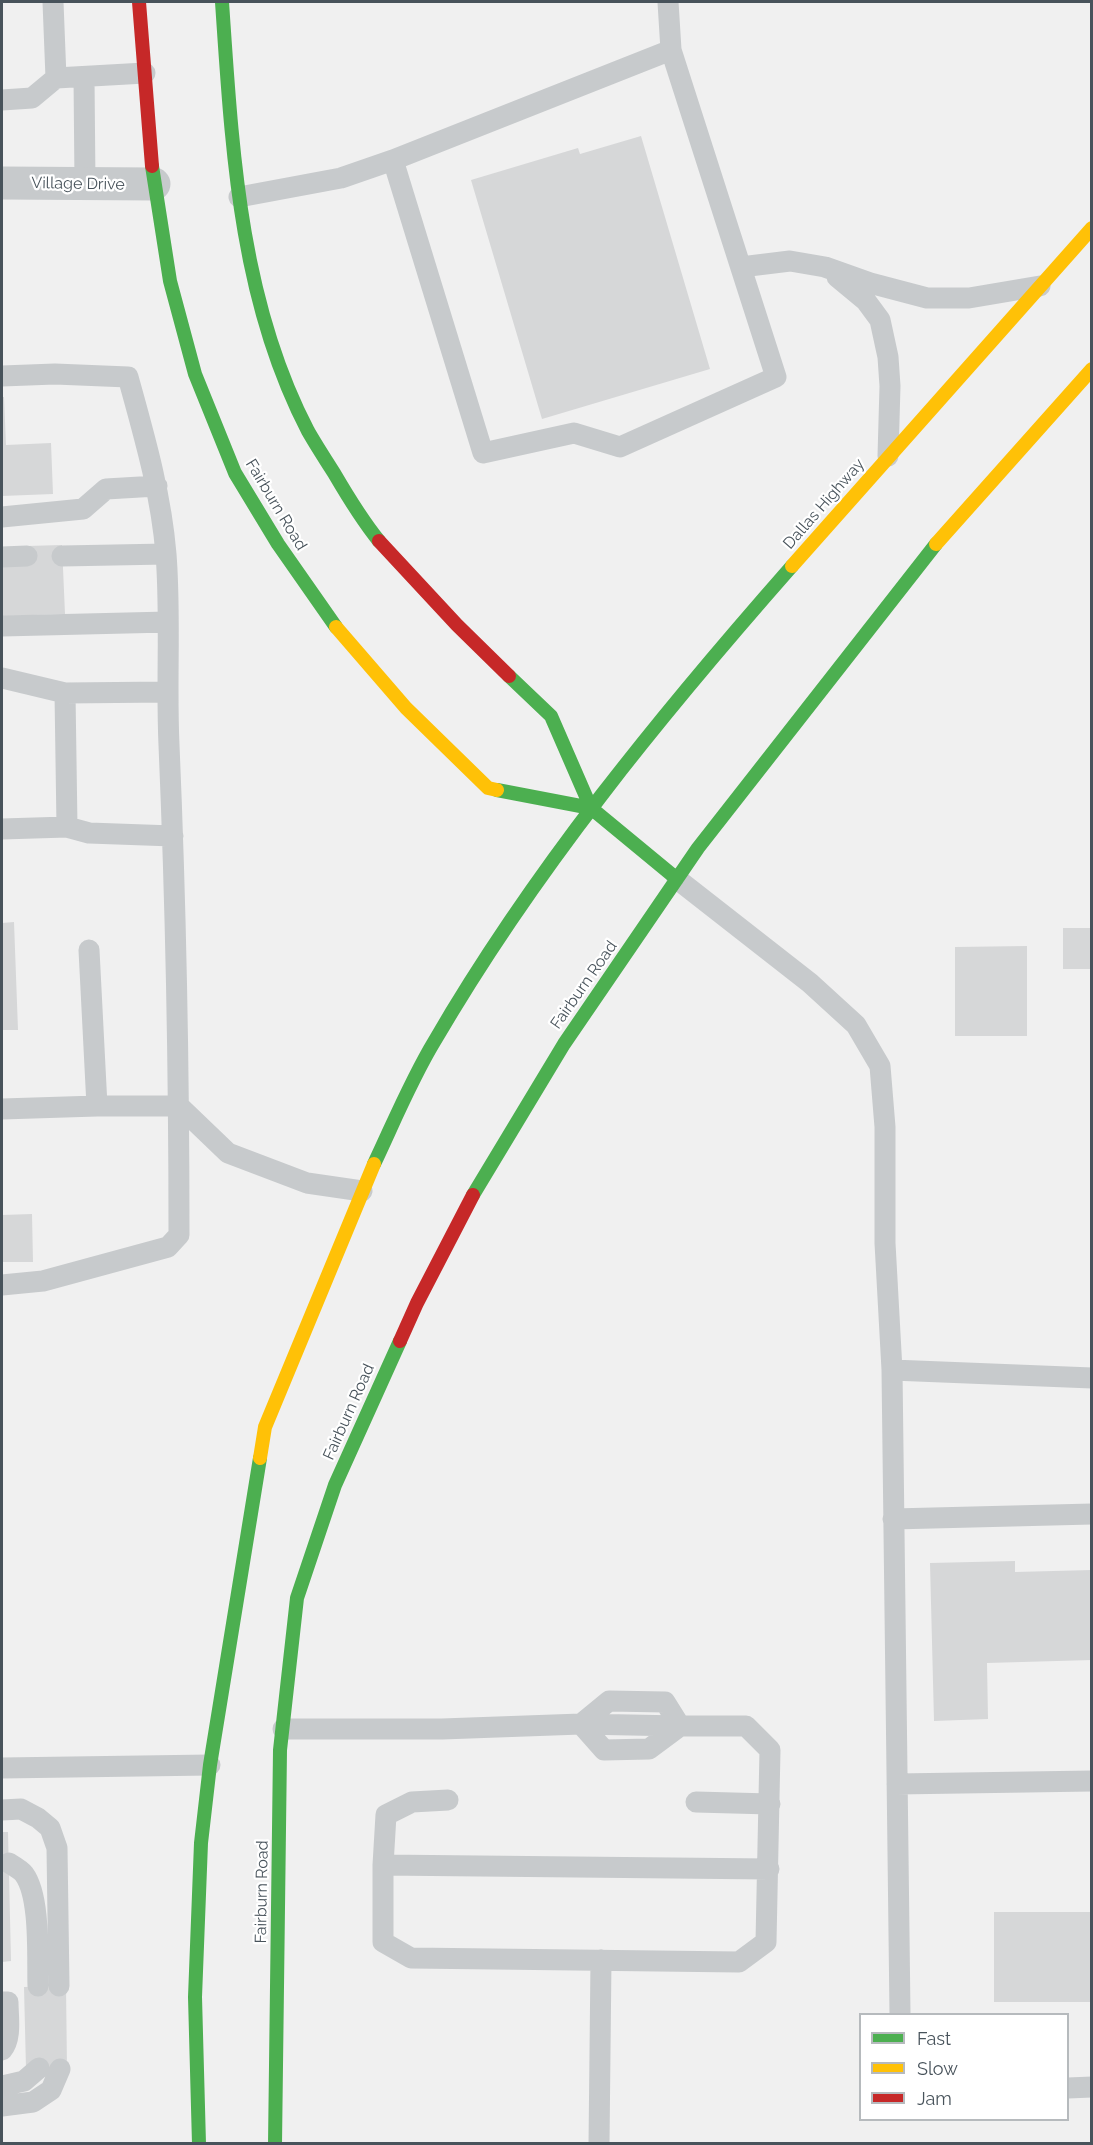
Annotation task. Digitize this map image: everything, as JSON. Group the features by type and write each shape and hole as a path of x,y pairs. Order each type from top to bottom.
{"main road":[{"name":"Fairburn Road","path":"139,2 154,184 170,281 195,374 235,473 278,544 338,630 405,708 488,788 591,808"},
{"name":"Fairburn Road","path":"228,3 231,139 251,270 288,387 313,439 364,523 457,625 551,716 591,808 677,879 564,1044 472,1197 417,1303 335,1485 297,1598 280,1750 275,2144"},
{"name":"Dallas Highway","path":"591,808 721,647 1092,228"},
{"path":"677,879 698,848 934,546 1092,369"},
{"path":"199,2144 195,1997 201,1843 210,1764 265,1427 362,1191 433,1043 522,902 591,808"}],"street":[{"name":"Village Drive","path":"2,183 154,184"}],"lane":[{"path":"52,2 56,78"},
{"path":"393,160 483,453 574,432 620,447 776,377 671,50 668,2"},
{"path":"239,197 341,178 393,160 671,50"},
{"path":"2,100 32,98 56,78 145,73"},
{"path":"84,76 85,184"},
{"path":"741,267 790,261 825,267 870,283 927,298 969,298 1040,286"},
{"path":"825,267 866,301 879,320 888,357 890,386 888,456"},
{"path":"2,376 55,374 128,377 158,486 166,554 167,692 173,836 179,1106 179,1235 168,1247 43,1281 2,1285"},
{"path":"2,517 83,509 106,489 158,486"},
{"path":"62,556 166,554"},
{"path":"2,557 27,556"},
{"path":"2,626 168,622"},
{"path":"2,678 65,693 167,692"},
{"path":"65,693 67,826"},
{"path":"2,829 67,826 89,832 173,836"},
{"path":"677,879 818,990 856,1025 880,1066 885,1127 885,1243 891,1370 900,2013"},
{"path":"89,950 97,1106"},
{"path":"2,1109 179,1106 228,1153 307,1183 362,1191"},
{"path":"891,1370 1092,1378"},
{"path":"894,1520 1092,1514"},
{"path":"283,1729 442,1729 581,1724 609,1701 665,1702 680,1726"},
{"path":"448,1800 412,1802 386,1815 383,1865 383,1942 411,1958 740,1962 766,1942 770,1750 746,1726 680,1726 649,1749 604,1750 581,1724"},
{"path":"2,1768 210,1764"},
{"path":"897,1784 1092,1781"},
{"path":"696,1802 770,1804"},
{"path":"2,1810 21,1809 38,1818 50,1828 57,1848 49,1986 32,1891 24,1873 9,1863"},
{"path":"383,1865 769,1869"},
{"path":"599,2144 600,1960"},
{"path":"2,2002 8,2002 9,2029 2,2050"},
{"path":"2,2086 24,2081 50,2069 51,2090 33,2102 2,2106"},
{"path":"1069,2088 1092,2087"}],"building":[{"path":"641,136 710,369 542,419 471,180 578,148 580,154"},
{"path":"2,397 4,397 6,445 51,443 53,494 2,496"},
{"path":"62,545 65,614 2,616 2,565 27,546"},
{"path":"14,922 18,1030 2,1030 2,923"},
{"path":"1063,928 1092,928 1092,969 1063,969"},
{"path":"1027,946 1027,1036 955,1036 955,947"},
{"path":"32,1214 33,1262 2,1262 2,1215"},
{"path":"1015,1561 1015,1572 1092,1570 1092,1660 987,1663 988,1719 934,1721 930,1563"},
{"path":"2,1832 8,1832 11,1961 2,1962"},
{"path":"994,1912 1092,1912 1092,2002 994,2002"},
{"path":"66,1986 67,2069 26,2069 24,1987"}],"traffic: fast":[{"path":"222,2 235,167 253,275 267,329 285,381 308,431 355,508 379,541"},
{"path":"152,166 170,281 195,374 235,473 278,544 336,627"},
{"path":"473,1195 564,1044 698,848 936,544"},
{"path":"374,1164 426,1057 473,978 514,916 601,795 695,679 792,566"},
{"path":"509,676 551,716 591,808 677,879"},
{"path":"497,790 591,808"},
{"path":"275,2144 280,1750 297,1598 335,1485 400,1341"},
{"path":"199,2144 195,1997 201,1843 210,1765 260,1458"}],"traffic: slow":[{"path":"792,566 1092,228"},
{"path":"936,544 1092,369"},
{"path":"336,627 406,708 488,788 497,790"},
{"path":"260,1458 265,1427 374,1164"}],"traffic: jam":[{"path":"139,2 152,166"},
{"path":"379,541 457,625 509,676"},
{"path":"400,1341 473,1195"}]}
